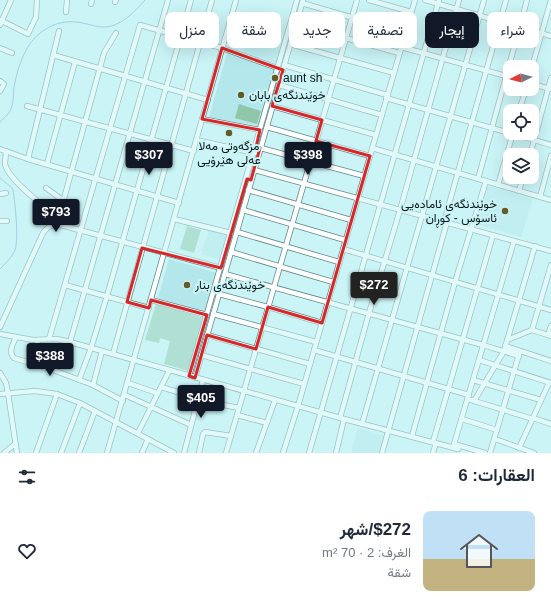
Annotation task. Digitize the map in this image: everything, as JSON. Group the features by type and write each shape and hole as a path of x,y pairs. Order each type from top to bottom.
{"street":[{"path":"11,0 1,22 28,34 36,17 37,0"},
{"path":"66,12 67,0"},
{"path":"70,342 168,0"},
{"path":"188,12 191,0"},
{"path":"209,12 212,0"},
{"path":"107,453 152,300 236,0"},
{"path":"226,453 357,0"},
{"path":"369,0 411,12 415,0"},
{"path":"425,0 438,2 487,18"},
{"path":"336,453 355,362 460,0"},
{"path":"362,424 484,0"},
{"path":"503,12 506,0"},
{"path":"524,12 528,0"},
{"path":"534,60 551,0"},
{"path":"300,1 352,17"},
{"path":"298,12 300,1"},
{"path":"189,376 231,233 256,153 266,127 300,1"},
{"path":"309,453 438,2"},
{"path":"49,339 140,25 165,31"},
{"path":"28,159 59,31"},
{"path":"539,32 551,36"},
{"path":"57,224 104,53 116,33"},
{"path":"346,38 400,53"},
{"path":"219,47 282,68 334,80 428,110 503,131"},
{"path":"258,147 260,130 289,47"},
{"path":"0,48 12,53"},
{"path":"79,380 91,348 107,296 178,48"},
{"path":"112,354 198,48"},
{"path":"304,48 394,73"},
{"path":"282,453 298,406 401,48"},
{"path":"408,48 503,76"},
{"path":"382,453 432,275 492,48"},
{"path":"512,60 515,48"},
{"path":"53,55 208,100"},
{"path":"47,164 76,62"},
{"path":"539,124 550,89 551,78"},
{"path":"0,81 4,84 0,91"},
{"path":"278,85 382,115"},
{"path":"539,86 550,89"},
{"path":"478,179 503,93"},
{"path":"27,106 194,150"},
{"path":"272,106 376,135"},
{"path":"202,119 260,130"},
{"path":"266,127 370,156"},
{"path":"196,140 256,153"},
{"path":"498,185 510,140"},
{"path":"532,148 534,140 551,144"},
{"path":"258,147 364,176"},
{"path":"372,148 551,200"},
{"path":"0,149 28,159 179,203"},
{"path":"6,151 6,165 11,175 35,200 59,218"},
{"path":"195,378 243,210 249,179 254,170 256,153"},
{"path":"540,197 551,156"},
{"path":"254,170 551,251"},
{"path":"412,436 455,282 486,181"},
{"path":"520,191 522,184"},
{"path":"46,188 64,201"},
{"path":"248,190 351,220"},
{"path":"0,194 6,193"},
{"path":"243,210 345,240"},
{"path":"174,219 231,233"},
{"path":"0,221 7,222"},
{"path":"0,327 43,233 48,227 57,224 164,254 221,268"},
{"path":"237,232 339,262"},
{"path":"433,453 448,389 493,235"},
{"path":"457,447 468,397 514,241"},
{"path":"474,401 504,349 535,246"},
{"path":"343,249 551,310"},
{"path":"231,252 333,282"},
{"path":"532,330 551,265"},
{"path":"225,274 520,354"},
{"path":"65,285 149,308"},
{"path":"219,294 322,323"},
{"path":"152,300 207,315"},
{"path":"213,314 316,342"},
{"path":"507,340 532,330 549,336 551,326"},
{"path":"0,334 38,340 57,339 70,342 342,419 447,446 485,453"},
{"path":"207,335 310,364"},
{"path":"16,337 11,350 12,356 16,359 53,370 93,385 123,401"},
{"path":"32,364 38,340"},
{"path":"504,349 551,361"},
{"path":"314,350 448,389 474,401 551,424"},
{"path":"93,385 102,351"},
{"path":"490,453 520,354"},
{"path":"201,355 304,384"},
{"path":"479,360 550,383 519,448"},
{"path":"138,434 169,370"},
{"path":"0,373 6,383 17,453"},
{"path":"184,453 203,380"},
{"path":"473,380 541,400"},
{"path":"128,383 158,393"},
{"path":"161,387 198,399 239,408"},
{"path":"0,394 35,390 56,394 80,403 174,453"},
{"path":"36,453 56,394"},
{"path":"124,395 191,425"},
{"path":"256,453 275,400"},
{"path":"61,453 80,403"},
{"path":"79,453 95,411"},
{"path":"237,415 267,423"},
{"path":"462,420 497,430"},
{"path":"198,453 203,434 205,432 231,436"},
{"path":"142,453 148,439"},
{"path":"494,439 534,453"},
{"path":"4,453 15,444"}],"highlighted area":[{"path":"222,48 283,70 272,106 322,120 316,141 370,156 322,323 268,307 256,349 207,335 195,378 189,376 207,315 151,300 149,308 127,302 142,248 221,268 247,179 251,180 260,148 256,147 260,130 202,119"}],"shaded area":[{"path":"244,48 280,48 276,64 243,52"},
{"name":"خوێندنگەی بابان","path":"227,53 270,67 274,71 259,126 209,117"},
{"name":"خوێندنگەی ئامادەیی ئاسۆس - کوڕان","path":"488,186 533,199 521,237 477,224"},
{"path":"209,230 227,235 220,260 201,254"},
{"name":"خوێندنگەی بنار","path":"169,259 217,273 206,312 158,298"},
{"path":"358,428 384,436 379,453 351,453"}],"green space":[{"path":"239,104 261,111 257,124 235,118"},
{"path":"187,226 201,230 194,253 180,249"},
{"path":"156,304 204,318 189,371 164,364 170,341 160,338 159,343 145,340"}],"waterway":[{"path":"0,122 8,114 11,108 14,87 24,54 39,34 51,26 66,22 108,27 126,18 145,0"},
{"path":"0,178 13,190 17,229 14,253 0,269"}],"place":[{"name":"aunt sh","path":"275,78"},
{"name":"خوێندنگەی بابان","path":"241,95"},
{"name":"مزگەوتی مەلا عەلی هێرۆیی","path":"229,133"},
{"name":"خوێندنگەی ئامادەیی ئاسۆس - کوڕان","path":"505,211"},
{"name":"خوێندنگەی بنار","path":"187,285"}]}
